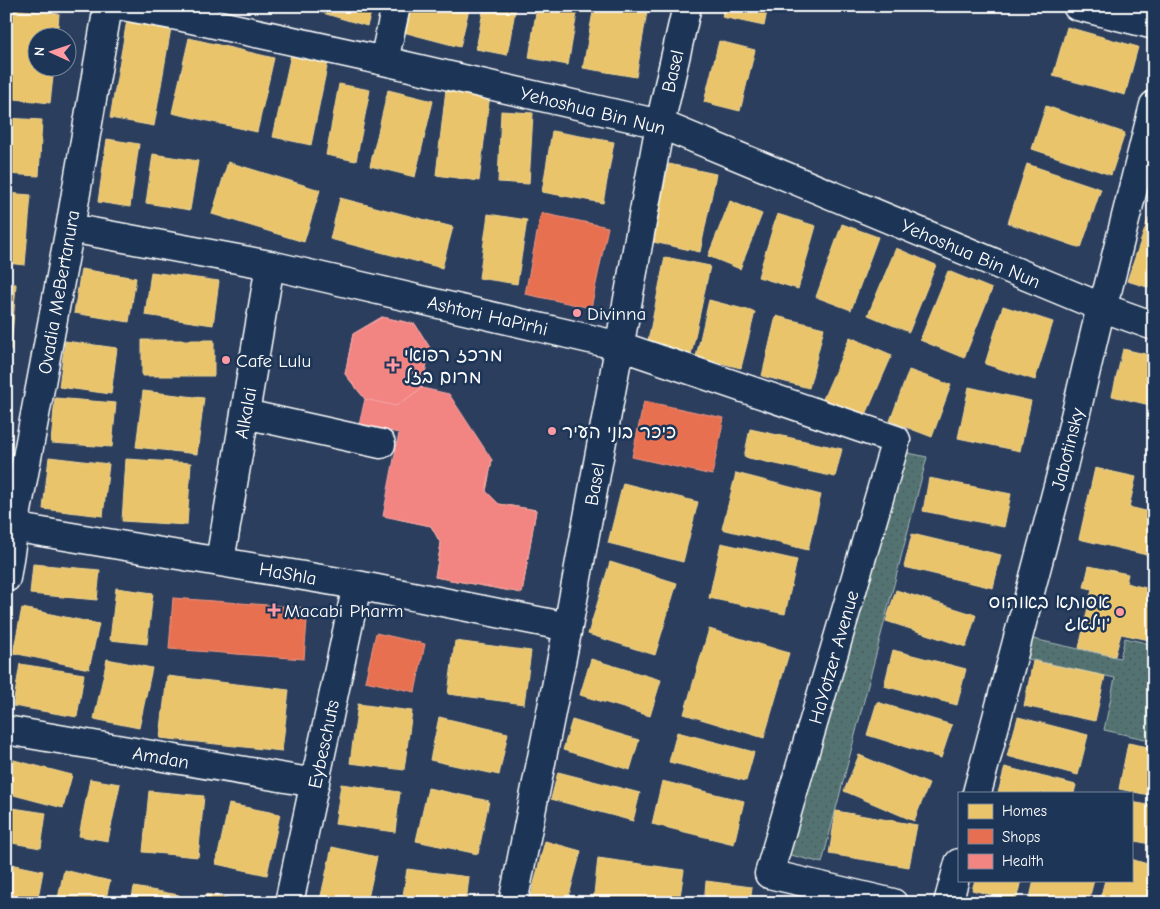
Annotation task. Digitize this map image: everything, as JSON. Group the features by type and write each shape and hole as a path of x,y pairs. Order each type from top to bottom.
{"street":[{"name":"Ovadia MeBertanura","path":"6,578 10,526 70,228 108,6"},
{"name":"Yehoshua Bin Nun","path":"123,6 184,12 384,61 660,124 1102,307 1154,326"},
{"path":"384,61 396,6"},
{"name":"Basel","path":"513,903 568,627 660,124 687,6"},
{"path":"1077,6 1154,25"},
{"name":"Jabotinsky","path":"977,792 1064,463 1154,105"},
{"name":"Ashtori HaPirhi","path":"70,228 270,265 620,346 896,440"},
{"name":"Alkalai","path":"220,561 270,265"},
{"path":"245,414 382,444"},
{"name":"HaYotzer Avenue","path":"893,903 769,874 896,440"},
{"name":"HaShla","path":"10,526 357,585 568,627"},
{"name":"Eybeschuts","path":"289,903 357,585"},
{"name":"Amdan","path":"6,730 315,783"},
{"path":"948,903 958,867"}],"green space":[{"path":"899,451 927,457 822,863 783,853"},
{"path":"1024,637 1120,658 1125,638 1154,645 1154,741 1104,730 1115,678 1019,657"}],"building: Homes":[{"path":"318,6 373,6 367,26 316,11"},
{"path":"409,6 457,6 469,9 460,47 403,32"},
{"path":"484,6 516,6 507,55 476,49"},
{"path":"537,6 577,13 568,65 529,58"},
{"path":"594,6 616,6 647,12 636,77 583,68"},
{"path":"724,6 768,6 764,26 722,17"},
{"path":"6,8 59,14 58,28 28,28 28,78 53,78 50,103 6,98"},
{"path":"127,20 171,28 154,126 110,118"},
{"path":"1067,27 1138,47 1125,95 1053,76"},
{"path":"189,38 274,58 257,132 172,113"},
{"path":"719,41 755,50 740,111 704,102"},
{"path":"291,54 328,62 311,145 273,137"},
{"path":"339,84 370,90 356,161 326,155"},
{"path":"446,89 490,94 479,181 436,175"},
{"path":"388,90 433,101 415,177 370,166"},
{"path":"1046,106 1125,133 1111,175 1032,149"},
{"path":"501,111 533,113 529,184 498,182"},
{"path":"6,118 42,120 39,176 6,174"},
{"path":"552,131 614,142 603,203 542,192"},
{"path":"107,139 139,144 130,207 98,202"},
{"path":"153,154 198,161 190,210 146,203"},
{"path":"228,162 320,190 304,242 212,214"},
{"path":"669,164 716,174 700,252 653,242"},
{"path":"1027,164 1101,189 1081,248 1008,223"},
{"path":"1154,186 1154,202 1149,200"},
{"path":"6,193 31,195 25,265 6,263"},
{"path":"340,198 453,227 442,268 330,239"},
{"path":"730,201 762,214 740,269 708,256"},
{"path":"488,214 527,220 517,284 479,278"},
{"path":"777,214 816,226 798,289 758,277"},
{"path":"1149,217 1154,219 1154,289 1127,281"},
{"path":"842,224 878,237 851,310 816,297"},
{"path":"896,248 936,265 909,332 868,315"},
{"path":"665,257 710,266 691,355 647,346"},
{"path":"81,269 136,278 129,322 74,313"},
{"path":"948,271 992,289 964,358 920,340"},
{"path":"151,272 219,281 213,325 145,315"},
{"path":"6,283 16,284 11,350 6,349"},
{"path":"709,300 755,312 741,368 696,357"},
{"path":"1003,306 1053,322 1035,380 985,364"},
{"path":"776,316 824,328 809,388 762,376"},
{"path":"850,337 892,355 865,417 823,399"},
{"path":"142,340 214,340 214,376 142,376"},
{"path":"65,341 117,348 111,394 59,387"},
{"path":"1123,349 1154,356 1154,406 1112,396"},
{"path":"909,370 951,385 932,437 890,421"},
{"path":"969,387 1031,401 1020,451 958,438"},
{"path":"143,391 204,398 197,454 136,447"},
{"path":"55,398 116,403 112,447 51,443"},
{"path":"750,429 842,449 835,477 744,457"},
{"path":"412,444 492,460 486,491 499,504 536,510 522,593 435,577 441,544 431,526 398,519"},
{"path":"49,457 109,464 103,516 43,509"},
{"path":"126,459 191,463 187,525 122,521"},
{"name":"אסותא באוהוס וילאג'","path":"1095,468 1136,477 1129,507 1154,513 1154,541 1151,556 1079,539"},
{"path":"736,473 821,495 808,550 722,529"},
{"path":"929,478 1011,494 1004,527 923,511"},
{"path":"623,483 698,502 683,562 608,543"},
{"path":"912,534 1001,555 993,588 904,567"},
{"path":"721,543 797,560 785,614 709,598"},
{"path":"610,562 677,583 655,655 588,634"},
{"path":"33,564 100,570 97,600 30,594"},
{"name":"אסותא באוהוס וילאג'","path":"1089,566 1128,574 1126,583 1154,590 1154,641 1121,634 1115,656 1079,648 1092,589 1084,587"},
{"path":"116,588 153,593 147,644 110,640"},
{"path":"896,590 976,615 966,647 886,621"},
{"path":"22,608 99,624 89,669 13,653"},
{"path":"709,629 789,653 764,738 684,714"},
{"path":"455,641 531,651 524,704 448,694"},
{"path":"893,650 966,669 957,705 884,686"},
{"path":"107,659 152,668 139,728 94,719"},
{"path":"591,659 661,680 650,716 580,695"},
{"path":"1033,661 1105,676 1095,721 1024,706"},
{"path":"20,664 84,674 77,717 13,706"},
{"path":"167,676 289,690 282,751 160,738"},
{"path":"877,702 952,725 941,758 867,735"},
{"path":"358,704 412,711 404,770 350,763"},
{"path":"439,717 508,733 499,775 430,760"},
{"path":"1018,717 1088,735 1078,775 1007,756"},
{"path":"572,720 639,740 630,770 563,750"},
{"path":"677,732 754,752 746,781 669,762"},
{"path":"1128,743 1154,748 1154,796 1119,789"},
{"path":"859,755 929,784 914,821 844,791"},
{"path":"6,758 72,775 63,808 6,793"},
{"path":"1005,767 1076,785 1074,792 998,792"},
{"path":"558,772 640,793 633,821 551,799"},
{"path":"90,779 120,784 108,841 79,836"},
{"path":"662,781 744,801 734,844 652,824"},
{"path":"341,784 400,792 395,832 335,824"},
{"path":"428,788 489,801 478,854 416,841"},
{"path":"149,791 204,796 198,857 143,852"},
{"path":"1132,802 1154,806 1154,845 1132,840"},
{"path":"229,804 280,814 267,875 216,864"},
{"path":"6,807 46,813 41,848 6,842"},
{"path":"836,811 917,825 909,867 829,854"},
{"path":"545,841 581,851 567,903 529,903"},
{"path":"332,847 377,857 367,903 332,903 320,900"},
{"path":"598,858 684,870 679,903 593,903"},
{"path":"1132,859 1154,866 1154,903 1099,903 1104,882 1132,882"},
{"path":"6,863 43,871 37,903 6,903"},
{"path":"407,869 469,877 466,903 402,903"},
{"path":"64,870 110,881 105,903 57,903"},
{"path":"706,881 752,887 750,903 704,903"},
{"path":"974,882 1021,882 1016,901 972,890"},
{"path":"1034,882 1093,882 1088,903 1029,902"},
{"path":"134,887 179,895 178,903 131,903"},
{"path":"206,894 252,903 205,903"},
{"path":"761,897 786,903 760,903"}],"building: Shops":[{"path":"541,213 608,227 591,308 525,294"},
{"path":"644,401 724,418 712,475 632,457"},
{"path":"173,598 308,608 304,659 169,649"},
{"path":"376,633 425,644 415,692 365,681"}],"building: Health":[{"path":"382,317 415,324 430,348 422,388 449,394 492,460 486,491 499,504 536,510 522,593 435,577 441,544 431,526 383,516 399,433 359,425 365,399 345,374 353,334"},
{"path":"382,317 415,324 430,348 422,388 396,406 365,399 345,374 353,334"}],"place":[{"name":"Divinna","path":"577,313"},
{"name":"Cafe Lulu","path":"226,360"},
{"name":"מרכז רפואי מרום בזל","path":"393,365"},
{"name":"כיכר בוני העיר","path":"552,431"},
{"name":"Macabi Pharm","path":"274,610"},
{"name":"אסותא באוהוס וילאג'","path":"1120,612"}]}
